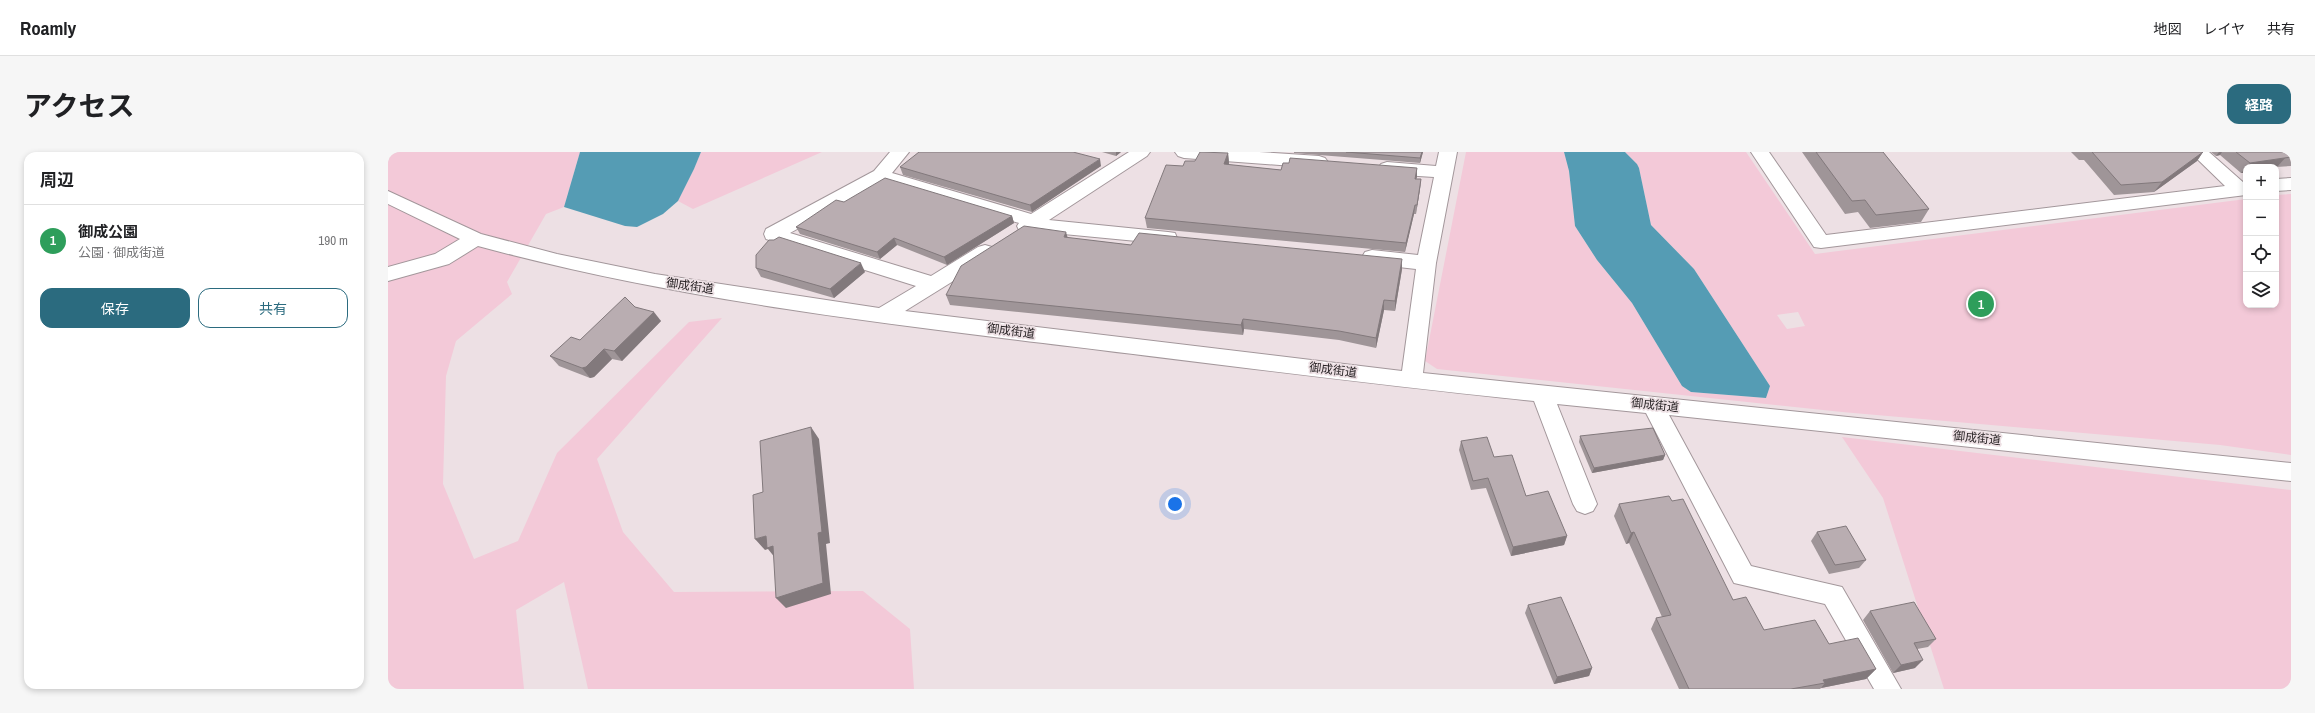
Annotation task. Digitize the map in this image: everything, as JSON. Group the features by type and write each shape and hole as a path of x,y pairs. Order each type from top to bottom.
{"street":[{"path":"900,152 880,175 773,234 933,284"},
{"path":"882,316 1032,223 1141,152"},
{"path":"1184,152 1334,164"},
{"path":"1411,380 1426,263 1448,152"},
{"path":"1760,152 1821,242 2243,190"},
{"path":"2199,152 2243,190"},
{"path":"1101,159 1122,164"},
{"path":"1373,167 1444,172"},
{"path":"880,175 1032,223 1188,240"},
{"path":"2279,186 2291,184"},
{"name":"御成街道","path":"388,197 475,239 556,261 655,281 882,316 1411,380 2291,472"},
{"path":"388,274 442,259 475,239"},
{"path":"1355,256 1426,263"},
{"path":"1542,393 1585,504"},
{"path":"1652,404 1743,575 1832,595 1888,689"}],"shaded area":[{"path":"388,152 580,152 564,207 546,214 507,282 512,294 456,341 446,376 443,484 474,559 518,541 557,453 689,322 722,318 597,459 623,532 674,592 863,591 910,629 914,689 588,689 564,582 516,610 524,689 388,689"},
{"path":"701,152 822,152 693,209 678,201"},
{"path":"1466,152 1564,152 1569,171 1575,226 1597,260 1632,303 1682,386 1691,392 1766,398 1770,386 1694,269 1651,225 1639,168 1625,152 1746,152 1815,254 2243,199 2243,308 2279,308 2279,195 2291,194 2291,455 2220,445 1842,412 1437,369 1425,361","holes":["1798,312 1805,326 1787,329 1777,315"]},
{"path":"1842,437 2291,490 2291,689 1944,689 1883,498"}],"water":[{"path":"580,152 701,152 678,201 663,214 637,227 625,226 564,207"},
{"path":"1564,152 1625,152 1637,164 1651,225 1694,269 1770,386 1766,398 1691,392 1682,386 1632,303 1597,260 1575,226 1569,171"}],"building":[{"path":"919,152 1073,152 1100,159 1030,205 900,167"},
{"path":"1200,152 1228,153 1224,164 1281,170 1283,163 1289,163 1290,158 1417,168 1415,179 1421,179 1417,205 1415,205 1406,243 1145,218 1166,165 1183,166 1185,161 1195,161"},
{"path":"1346,152 1422,152 1420,158"},
{"path":"1816,152 1883,152 1929,209 1876,215 1865,200 1852,201"},
{"path":"2092,152 2203,152 2162,182 2121,185"},
{"path":"2236,152 2291,152 2291,157 2250,163"},
{"path":"885,178 1012,216 944,257 894,238 877,252 796,227 836,200 844,202"},
{"path":"1024,226 1066,232 1064,237 1131,245 1139,233 1402,259 1395,301 1384,300 1376,338 1339,331 1243,319 1241,325 946,295 961,266"},
{"path":"779,237 861,263 830,289 756,268 756,255 769,240 774,240"},
{"path":"625,297 635,307 654,312 614,351 604,349 586,367 582,368 550,356 571,337 580,340"},
{"path":"811,427 822,532 818,533 823,583 776,598 773,546 767,548 766,536 755,539 753,495 763,492 760,441"},
{"path":"1653,428 1665,455 1594,468 1580,436"},
{"path":"1487,437 1494,457 1512,455 1526,496 1548,491 1567,536 1513,547 1488,478 1473,481 1461,441"},
{"path":"1669,496 1672,501 1683,499 1733,600 1746,597 1764,630 1815,620 1829,644 1858,638 1876,669 1823,680 1825,683 1791,689 1689,689 1656,618 1671,615 1634,532 1631,533 1619,504"},
{"path":"1846,526 1866,560 1835,565 1817,532"},
{"path":"1561,597 1592,668 1557,677 1528,605"},
{"path":"1914,602 1936,639 1914,643 1923,660 1901,665 1870,611"}],"place":[{"name":"御成公園","path":"1981,304"}]}
